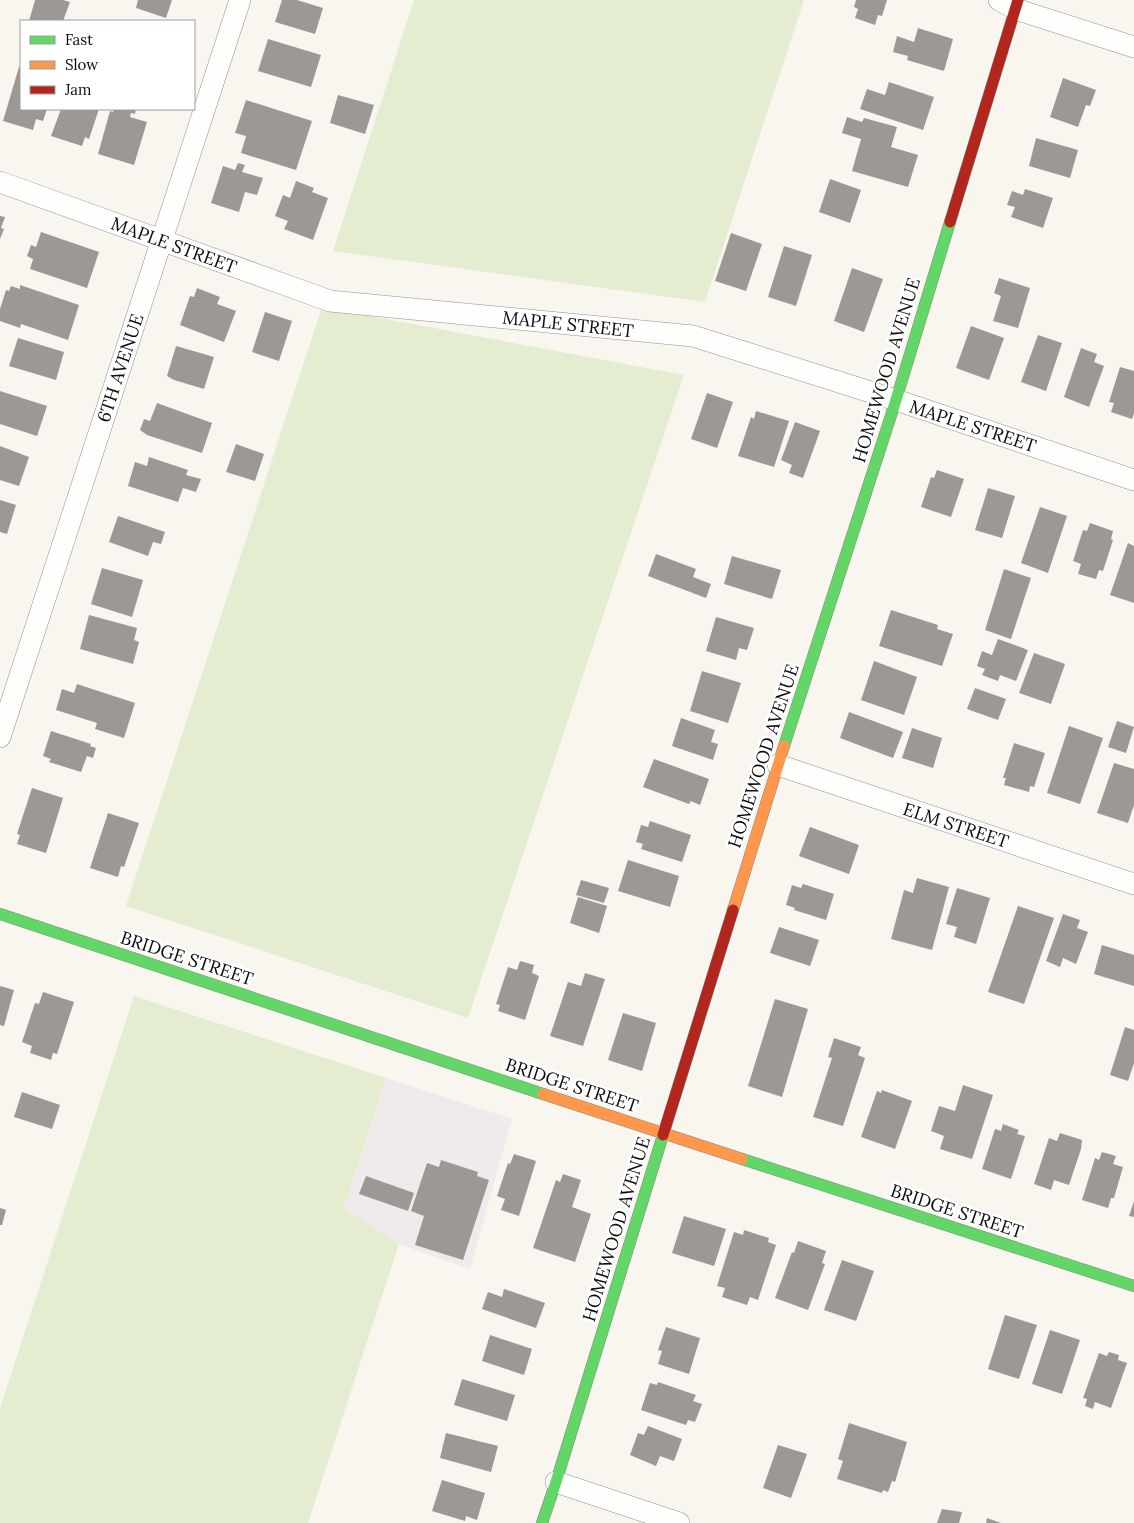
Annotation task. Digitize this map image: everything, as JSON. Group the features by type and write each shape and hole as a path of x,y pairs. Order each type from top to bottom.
{"street":[{"name":"6TH AVENUE","path":"0,736 240,0"},
{"path":"1011,3 1134,47"},
{"name":"HOMEWOOD AVENUE","path":"542,1523 778,766 896,400 1011,3"},
{"name":"MAPLE STREET","path":"0,182 330,301 693,336 896,400 1134,480"},
{"name":"ELM STREET","path":"778,766 1134,884"},
{"name":"BRIDGE STREET","path":"0,914 664,1134 1134,1286"},
{"path":"556,1482 679,1523"}],"shaded area":[{"path":"386,1078 512,1119 470,1269 399,1244 344,1209"}],"green space":[{"path":"414,0 804,0 705,302 333,251"},
{"path":"322,307 684,375 468,1018 126,906"},
{"path":"134,996 386,1078 344,1208 399,1244 308,1523 0,1523 0,1408"}],"building":[{"path":"35,0 63,0 70,2 63,20 29,20"},
{"path":"138,0 172,0 166,18 136,8"},
{"path":"282,0 297,0 323,8 315,34 275,22"},
{"path":"856,0 887,0 882,16 878,15 875,25 855,18 858,9 854,7"},
{"path":"918,28 953,39 944,71 907,60 908,56 893,52 897,36 914,42"},
{"path":"268,39 321,55 311,87 258,71"},
{"path":"19,67 20,110 47,110 43,121 36,119 33,130 3,121"},
{"path":"1063,78 1096,90 1090,106 1086,105 1078,127 1050,117"},
{"path":"889,82 934,97 923,130 860,109 867,89 885,95"},
{"path":"338,95 374,105 365,134 330,123"},
{"path":"246,100 312,121 296,170 241,153 246,136 235,133"},
{"path":"61,110 99,110 89,139 85,137 82,146 51,136"},
{"path":"114,110 136,110 135,114 131,113 130,117 147,122 134,165 98,154 110,111 113,112"},
{"path":"847,117 862,122 864,118 897,127 891,147 918,155 908,187 852,171 861,139 842,133"},
{"path":"1036,138 1078,150 1070,178 1029,166"},
{"path":"238,163 245,165 242,172 263,178 257,195 245,192 239,212 211,203 223,166 235,170"},
{"path":"830,179 861,190 850,223 819,212"},
{"path":"296,181 314,188 312,192 328,198 313,240 284,229 288,221 275,216 283,195 290,198"},
{"path":"1025,189 1053,198 1043,228 1011,217 1015,207 1007,205 1012,191 1023,195"},
{"path":"0,216 5,217 1,228 4,229 0,239"},
{"path":"41,232 99,252 87,288 30,269 33,259 27,256 31,245 36,247"},
{"path":"731,233 762,244 746,291 715,281"},
{"path":"784,246 812,255 796,306 768,297"},
{"path":"852,268 883,279 864,332 834,321"},
{"path":"999,278 1030,288 1018,328 993,321 1001,296 994,293"},
{"path":"20,285 79,305 68,340 21,324 20,328 0,321 0,309 6,290 9,291 11,286 20,289"},
{"path":"197,288 220,297 217,304 236,311 224,342 180,325 190,296 194,297"},
{"path":"265,312 292,321 279,361 252,352"},
{"path":"971,326 1004,338 989,380 956,368"},
{"path":"1038,335 1062,343 1046,391 1021,382"},
{"path":"18,338 64,352 56,380 9,366"},
{"path":"176,346 214,357 204,389 167,376"},
{"path":"1081,348 1097,354 1094,362 1104,366 1089,407 1064,397"},
{"path":"1120,367 1134,371 1134,413 1132,419 1111,412 1114,403 1109,402"},
{"path":"0,391 47,406 37,436 0,424"},
{"path":"707,393 733,402 717,448 691,439"},
{"path":"157,403 212,423 202,453 147,435 140,430 144,419 150,421"},
{"path":"756,411 789,421 774,467 738,456 751,417 754,419"},
{"path":"795,422 820,431 803,478 789,473 792,465 781,460"},
{"path":"236,444 264,454 255,481 226,472"},
{"path":"0,446 29,457 19,486 0,480"},
{"path":"149,457 188,470 186,475 201,479 196,492 183,488 178,502 128,486 135,462 147,466"},
{"path":"937,470 964,479 951,517 921,507 931,477 934,478"},
{"path":"988,488 1015,496 1002,538 975,530"},
{"path":"0,500 16,505 7,534 0,532"},
{"path":"1040,507 1067,516 1048,573 1021,563"},
{"path":"118,516 165,532 161,544 153,542 148,556 109,542"},
{"path":"1090,523 1113,531 1111,539 1113,540 1103,571 1099,570 1096,579 1078,574 1081,564 1073,561 1083,530 1087,531"},
{"path":"1128,543 1134,546 1134,603 1110,595"},
{"path":"656,554 696,569 693,577 711,584 706,598 648,576"},
{"path":"732,556 781,570 772,599 724,584"},
{"path":"102,568 143,580 132,617 91,604"},
{"path":"1004,569 1031,578 1011,639 985,630"},
{"path":"891,610 938,625 937,629 953,634 942,666 879,646"},
{"path":"89,615 137,628 134,640 139,642 133,664 80,649"},
{"path":"716,617 754,628 747,650 739,648 736,660 706,651"},
{"path":"998,639 1028,650 1016,681 1000,675 998,681 982,675 985,669 977,666 982,651 992,655"},
{"path":"1034,653 1065,664 1051,704 1019,693"},
{"path":"874,661 917,677 904,715 861,700"},
{"path":"702,671 741,683 728,723 690,711"},
{"path":"77,684 135,703 124,738 95,729 97,723 56,710 62,689 74,693"},
{"path":"975,688 1006,699 998,720 967,709"},
{"path":"849,712 903,732 893,758 840,738"},
{"path":"681,718 715,730 711,742 718,744 713,760 672,746"},
{"path":"1117,721 1134,727 1126,753 1108,747"},
{"path":"1069,726 1103,738 1080,804 1047,793"},
{"path":"912,728 942,738 933,768 902,758"},
{"path":"51,731 91,744 90,746 96,748 93,758 87,756 81,772 49,762 51,759 43,756"},
{"path":"1014,743 1045,753 1034,787 1030,786 1029,792 1004,785 1006,778 1003,778"},
{"path":"654,759 709,779 700,805 691,801 689,804 643,787"},
{"path":"1114,763 1134,769 1134,805 1128,823 1097,813"},
{"path":"32,788 63,798 46,853 17,844 20,835 17,834"},
{"path":"108,813 139,823 124,867 121,866 118,877 90,868"},
{"path":"650,821 691,835 682,862 641,849 643,844 636,842 641,825 648,827"},
{"path":"810,827 859,845 849,874 799,856"},
{"path":"628,860 679,876 670,907 618,891"},
{"path":"917,878 949,887 932,950 891,939 904,890 913,893"},
{"path":"581,880 609,888 604,903 576,895"},
{"path":"803,884 834,894 826,920 794,910 795,908 786,905 792,885 801,888"},
{"path":"957,888 990,898 976,944 954,937 957,927 946,924"},
{"path":"578,897 607,906 599,933 570,923"},
{"path":"1018,906 1054,918 1024,1004 988,992"},
{"path":"1063,914 1080,920 1077,928 1088,932 1076,964 1063,958 1060,967 1046,961"},
{"path":"779,927 819,940 810,966 770,953"},
{"path":"1102,945 1134,955 1134,986 1094,974"},
{"path":"520,961 534,965 532,973 539,976 525,1020 498,1011 500,1005 496,1004 508,967 517,970"},
{"path":"585,973 605,979 583,1046 550,1036 568,982 581,986"},
{"path":"0,986 14,990 4,1026 0,1025"},
{"path":"43,992 74,1002 57,1054 53,1053 51,1060 30,1053 32,1046 22,1042 35,1003 39,1004"},
{"path":"775,999 808,1009 782,1097 748,1086"},
{"path":"623,1013 656,1023 642,1071 608,1060"},
{"path":"1125,1027 1134,1030 1134,1063 1128,1081 1110,1075"},
{"path":"834,1038 861,1047 858,1055 865,1058 843,1126 813,1117 832,1058 828,1057"},
{"path":"963,1085 993,1095 972,1159 940,1149 944,1136 931,1131 939,1106 955,1111"},
{"path":"882,1090 912,1101 895,1149 861,1137 877,1091 881,1093"},
{"path":"22,1092 60,1105 52,1129 14,1117"},
{"path":"1003,1124 1019,1130 1017,1134 1025,1136 1011,1179 982,1169 995,1129 1001,1131"},
{"path":"1060,1133 1082,1140 1081,1149 1069,1185 1054,1180 1051,1190 1034,1184 1049,1138 1057,1141"},
{"path":"1102,1152 1116,1156 1113,1164 1123,1167 1114,1198 1111,1198 1108,1208 1082,1200 1095,1158 1099,1160"},
{"path":"514,1154 536,1161 519,1216 501,1210 505,1199 497,1196 508,1163 510,1164"},
{"path":"441,1160 478,1172 477,1176 489,1180 463,1260 415,1245 424,1216 411,1211 427,1163 439,1167"},
{"path":"563,1174 581,1180 572,1207 591,1214 575,1262 533,1248 556,1180 560,1182"},
{"path":"366,1176 414,1193 408,1211 359,1194"},
{"path":"1134,1201 1134,1217 1129,1216"},
{"path":"0,1208 6,1210 2,1225 0,1225"},
{"path":"684,1216 726,1229 714,1266 672,1253"},
{"path":"744,1230 769,1238 768,1242 776,1245 758,1300 750,1297 747,1305 722,1297 725,1288 717,1286 734,1232 743,1235"},
{"path":"798,1241 826,1251 822,1263 825,1264 808,1310 775,1298"},
{"path":"842,1260 874,1271 856,1321 824,1310"},
{"path":"504,1289 545,1303 536,1328 482,1309 488,1292 502,1297"},
{"path":"1005,1315 1037,1325 1019,1379 988,1369"},
{"path":"666,1327 700,1338 689,1374 658,1364 662,1351 658,1350"},
{"path":"1050,1330 1080,1340 1062,1394 1032,1384"},
{"path":"490,1335 532,1349 524,1375 482,1361"},
{"path":"1109,1352 1119,1355 1118,1360 1127,1363 1111,1408 1095,1402 1093,1409 1085,1406 1087,1399 1083,1398 1099,1353 1107,1356"},
{"path":"462,1379 515,1395 507,1421 454,1405"},
{"path":"658,1382 696,1395 693,1401 702,1404 695,1422 688,1420 686,1425 641,1410 650,1383 657,1385"},
{"path":"849,1423 907,1442 895,1482 892,1481 888,1492 883,1490 882,1493 837,1479 843,1461 838,1459"},
{"path":"648,1426 682,1439 674,1461 660,1456 656,1466 630,1455 638,1433 644,1435"},
{"path":"446,1433 498,1446 491,1472 440,1458"},
{"path":"778,1445 807,1454 791,1498 763,1488"},
{"path":"442,1480 485,1493 477,1520 466,1516 465,1521 432,1511"},
{"path":"942,1509 962,1512 959,1523 937,1523"},
{"path":"987,1518 1001,1523 986,1523"}],"traffic: fast":[{"path":"784,746 896,400 950,222"},
{"path":"0,914 543,1094"},
{"path":"542,1523 663,1135"},
{"path":"742,1159 1134,1286"}],"traffic: slow":[{"path":"733,910 784,746"},
{"path":"543,1094 742,1159"}],"traffic: jam":[{"path":"950,222 1018,0"},
{"path":"663,1135 733,910"}]}
